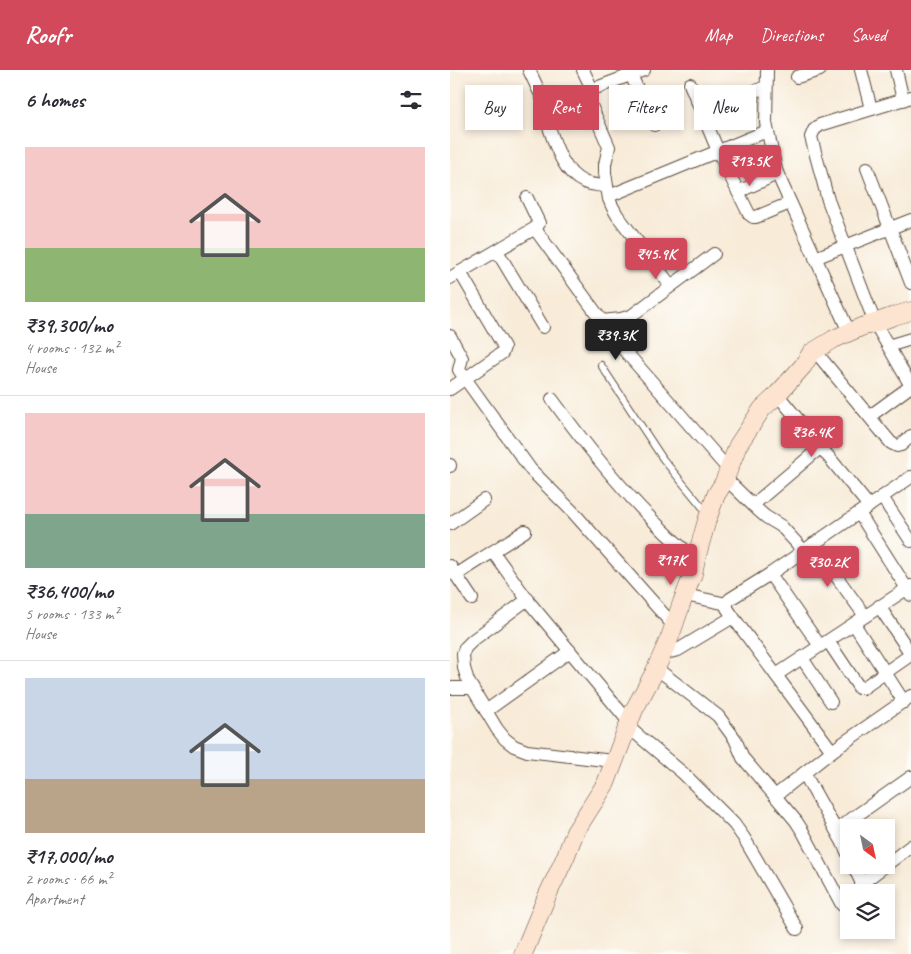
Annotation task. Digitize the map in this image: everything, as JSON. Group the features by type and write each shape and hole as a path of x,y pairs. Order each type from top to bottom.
{"street":[{"path":"529,70 536,85"},
{"path":"583,70 587,85"},
{"path":"599,86 644,70"},
{"path":"767,70 765,117 777,174 849,332"},
{"path":"797,78 820,70"},
{"path":"861,70 871,109"},
{"path":"870,416 911,386 876,323 845,246 828,200 811,137 814,130 820,125 907,98 896,70"},
{"path":"631,75 636,85"},
{"path":"690,84 694,93"},
{"path":"756,91 766,88"},
{"path":"599,120 609,147 605,169 612,206 671,286"},
{"path":"551,130 565,166 579,179 608,191 767,131"},
{"path":"709,130 749,214 753,217 790,203"},
{"path":"867,168 911,283"},
{"path":"738,192 777,174"},
{"path":"450,389 502,353 504,347 455,275 537,227 539,223 528,198"},
{"path":"815,258 911,220"},
{"path":"534,228 618,343 726,474 766,517 808,547 859,620 885,673 907,699 832,751 775,796"},
{"path":"497,251 543,327"},
{"path":"602,321 631,316 714,254"},
{"path":"523,954 575,832 606,783 634,710 656,668 674,626 693,574 716,495 738,445 762,409 803,366 811,353 834,338 911,311"},
{"path":"451,338 462,358 458,370 531,470 572,511 674,626"},
{"path":"888,346 911,340"},
{"path":"815,350 894,446 901,445 911,436"},
{"path":"776,675 879,606 910,590 864,509 821,447 777,394"},
{"path":"552,400 635,502 666,534 696,560"},
{"path":"753,505 821,447"},
{"path":"832,751 733,617 727,608 727,604 730,599 911,479"},
{"path":"882,497 911,541"},
{"path":"450,524 484,500"},
{"path":"472,599 453,571 493,552 525,531"},
{"path":"493,552 628,724 684,774 734,824 797,929"},
{"path":"770,574 859,688 863,688 906,659 910,653 879,606"},
{"path":"685,595 727,604"},
{"path":"528,599 465,648 462,654 468,681 501,734 514,746 527,751 613,762"},
{"path":"663,650 670,652 678,650 733,617"},
{"path":"486,711 570,651"},
{"path":"802,658 830,702"},
{"path":"656,668 718,716 735,739 743,758 796,821 840,901"},
{"path":"450,688 472,688"},
{"path":"804,773 840,838"},
{"path":"836,830 911,777"},
{"path":"895,858 911,846"},
{"path":"868,884 877,874"}],"lane":[{"path":"600,365 663,459 709,515"}]}
